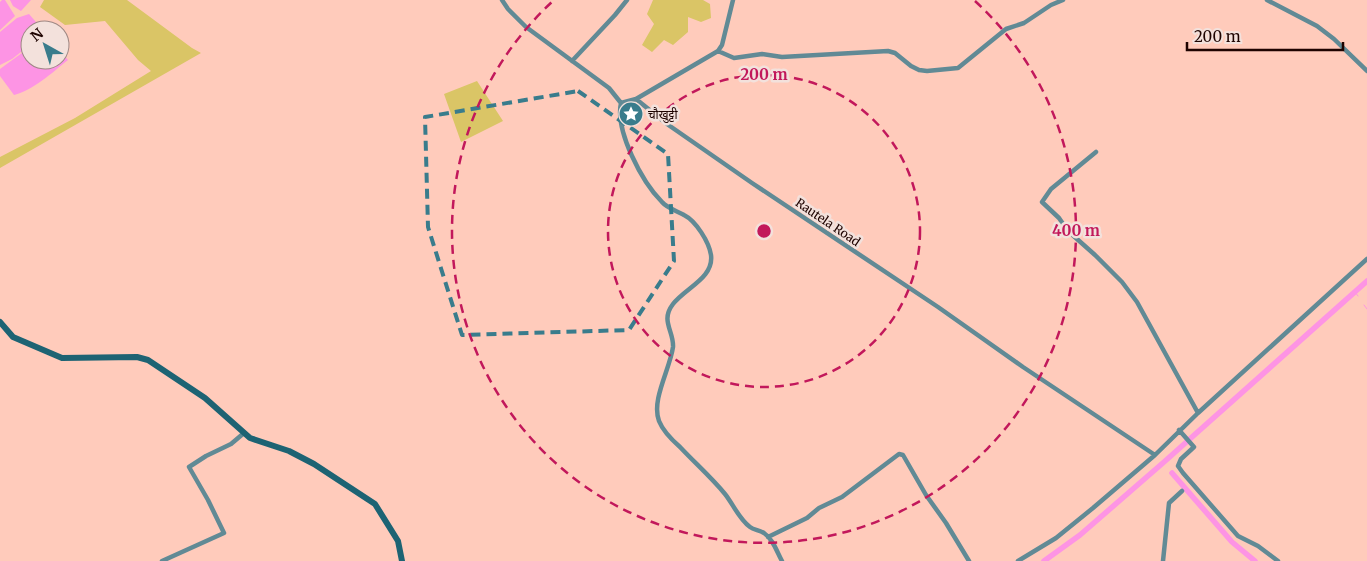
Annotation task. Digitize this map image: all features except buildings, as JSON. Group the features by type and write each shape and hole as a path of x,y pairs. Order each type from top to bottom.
{"street":[{"path":"502,0 526,27 609,88 621,103"},
{"path":"572,61 627,0"},
{"path":"621,103 636,99 718,51 722,45 733,0"},
{"path":"718,51 734,58 762,54 782,57 888,51 895,53 911,66 920,70 958,68 1006,28 1024,23 1051,5 1063,0"},
{"path":"1267,0 1317,26 1334,39 1367,71"},
{"name":"Rautela Road","path":"636,99 667,124 752,183 1155,455"},
{"path":"621,103 619,111 622,128 633,158 651,189 663,204 687,216 696,225 706,240 711,255 711,265 706,274 674,303 668,311 668,324 673,345 670,361 660,390 657,408 659,420 668,434 725,494 750,528 764,533 771,540 782,561"},
{"path":"1096,152 1051,189 1042,202 1059,218 1068,231 1095,254 1122,282 1137,302 1198,413"},
{"path":"1018,561 1056,538 1155,455 1181,432 1198,413 1367,259"},
{"path":"0,322 13,337 62,358 137,356 148,360 205,398 250,438 289,452 314,464 374,504 398,541 402,561"},
{"path":"1181,432 1194,446 1181,459 1178,466 1183,473 1238,536 1258,546 1278,561"},
{"path":"162,561 224,533 189,467 230,444 244,433"},
{"path":"768,537 808,518 819,508 842,497 899,454 903,455 926,496 946,523 969,561"},
{"path":"1163,561 1169,503 1182,491"}],"highlighted area":[{"path":"578,91 668,154 674,261 629,330 462,335 428,227 425,117"}],"shaded area":[{"path":"5,0 15,16 0,30 0,2"},
{"path":"10,0 31,0 21,11 13,6"},
{"path":"44,0 127,0 201,53 0,168 0,157 75,118 151,71 138,60 105,21 70,24 70,20 58,20 40,7"},
{"path":"653,0 703,0 710,4 711,18 701,22 688,17 688,32 673,45 664,40 652,52 642,45 654,24 647,14"},
{"path":"29,14 34,20 20,20 20,53 0,65 0,32 17,18"},
{"path":"20,54 20,70 55,70 28,90 14,95 0,76 0,69"},
{"path":"477,81 503,121 461,142 444,94"}],"waterway":[{"path":"1044,561 1080,535 1367,281"},
{"path":"1355,292 1358,296"},
{"path":"1364,305 1367,309"},
{"path":"1172,473 1232,542 1255,561"}],"place":[{"name":"चौखुट्टी","path":"631,114"}]}
